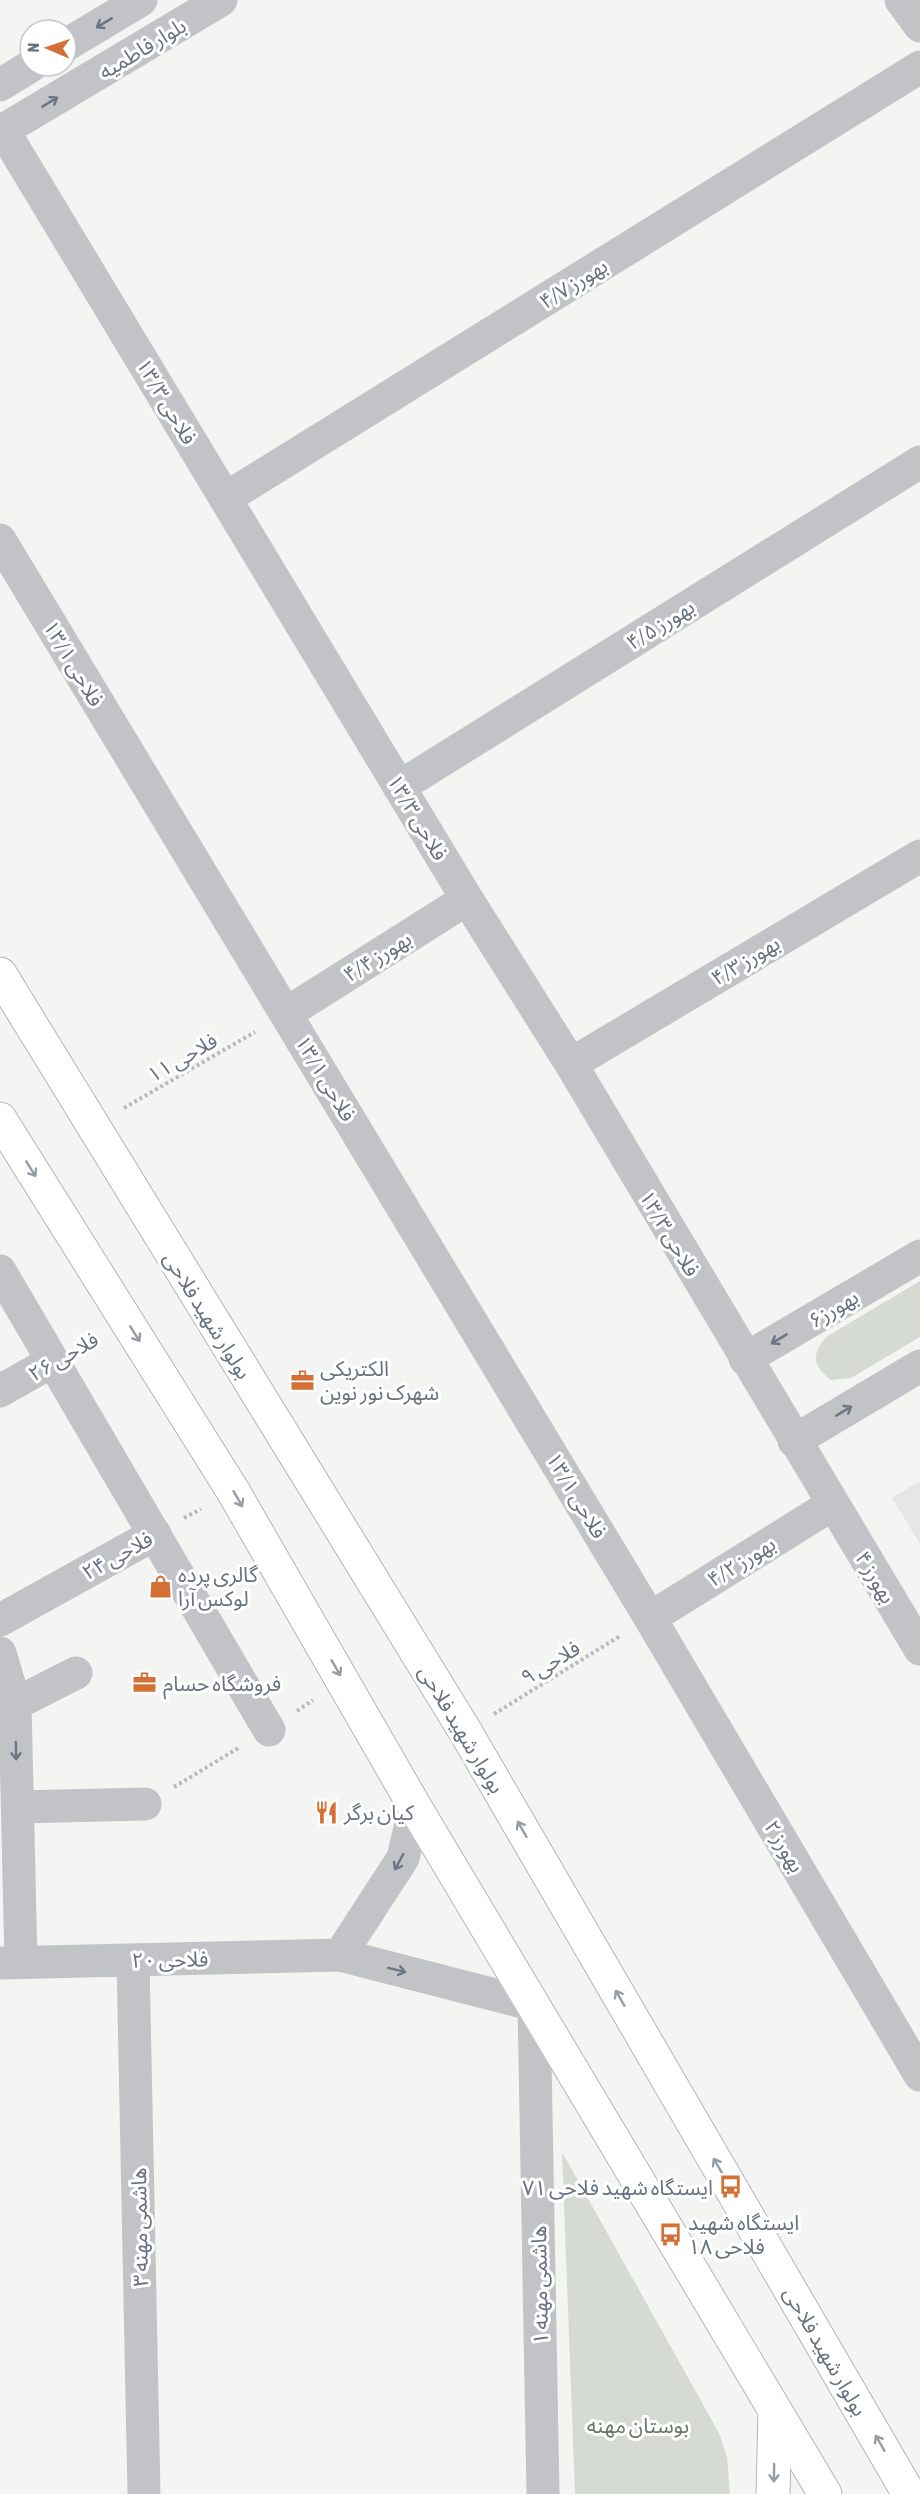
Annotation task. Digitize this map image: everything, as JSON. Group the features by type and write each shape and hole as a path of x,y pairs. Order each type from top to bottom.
{"main road":[{"name":"بولوار شهید فلاحی","path":"0,974 465,1731 909,2494"},
{"path":"0,1119 233,1491 415,1807 825,2494"},
{"path":"773,2494 775,2410"}],"street":[{"name":"بلوار فاطمیه","path":"78,38 141,0"},
{"name":"بلوار فاطمیه","path":"2,131 221,0"},
{"path":"901,0 920,26"},
{"name":"بهورز ۴/۷","path":"226,498 920,67"},
{"path":"0,85 18,74"},
{"name":"فلاحی ۱۳/۳","path":"2,131 399,787 571,1064 833,1504"},
{"name":"بهورز ۴/۵","path":"399,787 920,462"},
{"name":"فلاحی ۱۳/۱","path":"0,540 650,1618"},
{"name":"بهورز ۴/۳","path":"571,1064 920,856"},
{"name":"بهورز ۴/۴","path":"287,1013 467,898"},
{"name":"بهورز۶","path":"746,1359 920,1256"},
{"path":"0,1271 269,1730"},
{"name":"فلاحی ۲۶","path":"0,1391 53,1361"},
{"path":"794,1441 920,1366"},
{"name":"بهورز ۴/۲","path":"650,1618 833,1504"},
{"name":"بهورز ۴","path":"833,1504 920,1649"},
{"name":"فلاحی ۲۴","path":"0,1620 155,1534"},
{"name":"بهورز ۲","path":"650,1618 920,2074"},
{"path":"0,1653 15,1704 18,1807 10,1962"},
{"path":"15,1704 76,1673"},
{"path":"18,1807 145,1804"},
{"path":"340,1955 403,1858 415,1807"},
{"name":"فلاحی ۲۰","path":"10,1962 340,1955 534,2005"},
{"name":"هاشمی مهنه ۳","path":"133,1960 144,2494"},
{"name":"هاشمی مهنه ۱","path":"534,2005 543,2494"}],"path":[{"name":"فلاحی ۱۱","path":"92,1126 287,1013"},
{"name":"فلاحی ۲۶","path":"53,1361 126,1320"},
{"name":"فلاحی ۲۴","path":"155,1534 233,1491"},
{"name":"فلاحی ۹","path":"465,1731 650,1618"}],"shaded area":[{"path":"920,1481 920,1544 892,1498"}],"green space":[{"path":"920,1281 920,1337 851,1378 831,1380 825,1375 818,1365 816,1355 826,1337"},
{"name":"بوستان مهنه","path":"562,2152 719,2433 727,2457 730,2494 575,2494"}],"place":[{"name":"الکتریکی شهرک نور نوین","path":"302,1380"},
{"name":"گالری پرده لوکس آرا","path":"160,1586"},
{"name":"فروشگاه حسام","path":"145,1683"},
{"name":"کیان برگر","path":"326,1812"},
{"name":"ایستگاه شهید فلاحی ۷۱","path":"731,2187"},
{"name":"ایستگاه شهید فلاحی ۱۸","path":"670,2234"}]}
